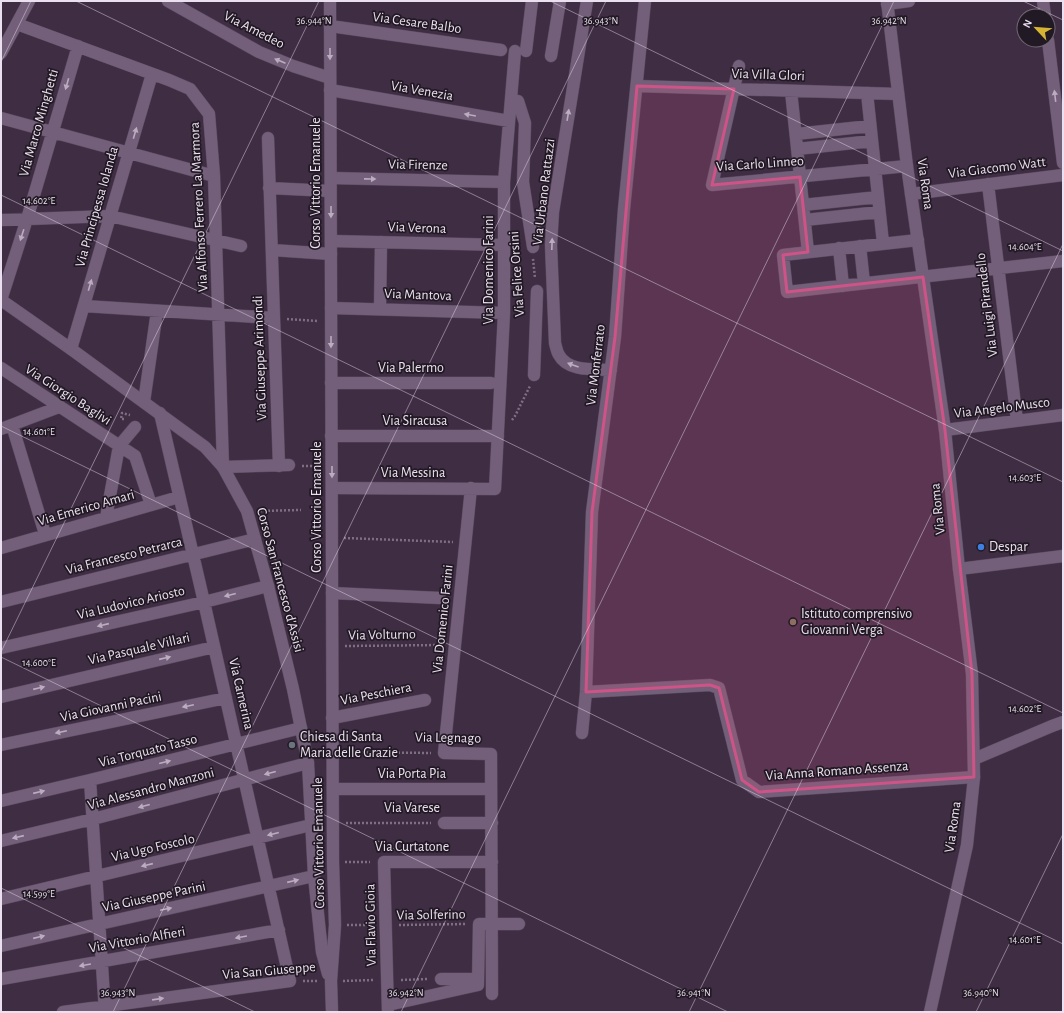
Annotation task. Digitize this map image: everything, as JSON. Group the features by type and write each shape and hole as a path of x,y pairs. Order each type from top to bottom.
{"street":[{"path":"1,53 29,1"},
{"name":"Via Amedeo","path":"168,1 187,6 259,52 293,66 330,84"},
{"name":"Corso Vittorio Emanuele","path":"330,1 332,752 335,925 331,981 332,1012"},
{"name":"Via Domenico Farini","path":"495,489 504,313 504,182 509,121 520,51 532,1"},
{"path":"551,56 560,1"},
{"name":"Via Urbano Rattazzi","path":"587,1 553,212 551,245 554,343 559,356 567,364 581,368 611,370"},
{"name":"Via Monferrato","path":"582,734 586,692 592,512 615,338 624,209 645,1"},
{"path":"887,2 909,1"},
{"name":"Via Roma","path":"887,2 907,166 945,430 959,569 972,674 974,777 967,845 930,1012"},
{"name":"Via Alfonso Ferrero La Marmora","path":"17,24 190,89 209,114 214,176 223,467"},
{"name":"Via Cesare Balbo","path":"330,26 501,50"},
{"name":"Via Marco Minghetti","path":"1,300 27,219 78,46"},
{"path":"1049,48 1063,163"},
{"name":"Via Carlo Linneo","path":"739,66 712,185 907,166"},
{"name":"Via Principessa Iolanda","path":"71,349 152,74"},
{"name":"Via Venezia","path":"330,84 509,121"},
{"name":"Via Villa Glori","path":"637,86 898,94"},
{"path":"791,91 808,252"},
{"path":"867,93 883,243"},
{"name":"Via Felice Orsini","path":"518,101 525,123 523,182 533,247"},
{"path":"1,118 214,176"},
{"path":"796,134 870,126"},
{"name":"Via Giuseppe Arimondi","path":"268,138 274,318 284,465"},
{"path":"797,149 872,140"},
{"name":"Via Giacomo Watt","path":"911,194 1063,175"},
{"name":"Via Firenze","path":"330,178 504,182"},
{"name":"Via Luigi Pirandello","path":"988,184 1016,421"},
{"path":"269,188 330,191"},
{"path":"803,205 878,197"},
{"path":"805,220 879,212"},
{"path":"1,220 110,216 240,246"},
{"path":"918,240 783,255 787,292 1063,261"},
{"name":"Via Verona","path":"331,241 504,245"},
{"path":"380,309 381,242"},
{"path":"860,246 864,283"},
{"path":"839,248 843,286"},
{"path":"272,250 331,254"},
{"name":"Via Felice Orsini","path":"534,375 537,290"},
{"name":"Corso San Francesco d'Assisi","path":"1,300 160,413 205,447 223,467 247,511 268,586 293,689 308,763 314,876 322,952 331,981"},
{"path":"84,306 274,318"},
{"name":"Via Mantova","path":"331,308 504,313"},
{"path":"144,402 157,310"},
{"name":"Via Giorgio Baglivi","path":"1,368 135,456 151,505"},
{"name":"Via Palermo","path":"331,382 491,383"},
{"path":"45,534 7,427 59,407"},
{"name":"Via Camerina","path":"160,413 237,744 290,981"},
{"name":"Via Angelo Musco","path":"945,430 1063,415"},
{"path":"106,518 119,446 135,427"},
{"name":"Via Siracusa","path":"331,436 498,436"},
{"path":"223,467 284,465"},
{"name":"Via Messina","path":"332,488 495,489"},
{"name":"Via Domenico Farini","path":"444,753 471,488"},
{"name":"Via Emerico Amari","path":"1,548 45,534 179,497"},
{"name":"Via Francesco Petrarca","path":"1,602 255,539"},
{"path":"959,569 1063,556"},
{"name":"Via Ludovico Ariosto","path":"1,648 268,586"},
{"path":"332,593 440,598"},
{"name":"Via Pasquale Villari","path":"1,697 214,646"},
{"name":"Via Anna Romano Assenza","path":"586,692 710,685 719,688 742,780 759,792 974,777"},
{"name":"Via Giovanni Pacini","path":"1,745 226,698"},
{"name":"Via Peschiera","path":"332,718 425,700"},
{"path":"974,759 1063,722"},
{"name":"Via Torquato Tasso","path":"1,801 301,728"},
{"name":"Via Legnago","path":"444,753 491,754 491,789"},
{"name":"Via Alessandro Manzoni","path":"1,841 93,819 308,763"},
{"path":"90,780 105,1009"},
{"name":"Via Porta Pia","path":"333,789 491,789"},
{"path":"491,789 492,994"},
{"name":"Via Varese","path":"444,823 492,823"},
{"name":"Via Ugo Foscolo","path":"1,899 311,825"},
{"name":"Via Curtatone","path":"384,862 492,862"},
{"name":"Via Flavio Gioia","path":"384,862 388,1009"},
{"name":"Via Giuseppe Parini","path":"1,946 314,876"},
{"path":"388,1009 478,985 479,924 519,924"},
{"name":"Via Vittorio Alfieri","path":"1,979 279,930"},
{"path":"441,979 478,979"},
{"name":"Via San Giuseppe","path":"63,1012 105,1009 290,981"}],"path":[{"name":"Via Felice Orsini","path":"533,247 533,267 537,290"},
{"path":"274,318 331,322"},
{"path":"498,436 515,416 534,375"},
{"path":"123,388 132,415 122,413 121,418 133,420 135,427"},
{"path":"284,465 332,466"},
{"path":"247,511 301,510"},
{"path":"332,538 465,542"},
{"name":"Via Volturno","path":"332,646 456,644"},
{"name":"Via Legnago","path":"332,752 444,753"},
{"name":"Via Varese","path":"333,822 444,823"},
{"name":"Via Curtatone","path":"333,862 384,862"},
{"name":"Via Solferino","path":"335,925 479,924"},
{"name":"Via San Giuseppe","path":"290,981 441,979"}],"highlighted area":[{"path":"637,86 734,89 712,185 800,177 808,252 783,255 787,292 923,277 945,430 972,674 974,777 759,792 742,780 719,688 710,685 586,692 592,512 615,337"}],"place":[{"name":"Despar","path":"981,547"},
{"name":"Istituto comprensivo Giovanni Verga","path":"793,622"},
{"name":"Chiesa di Santa Maria delle Grazie","path":"292,745"}]}
